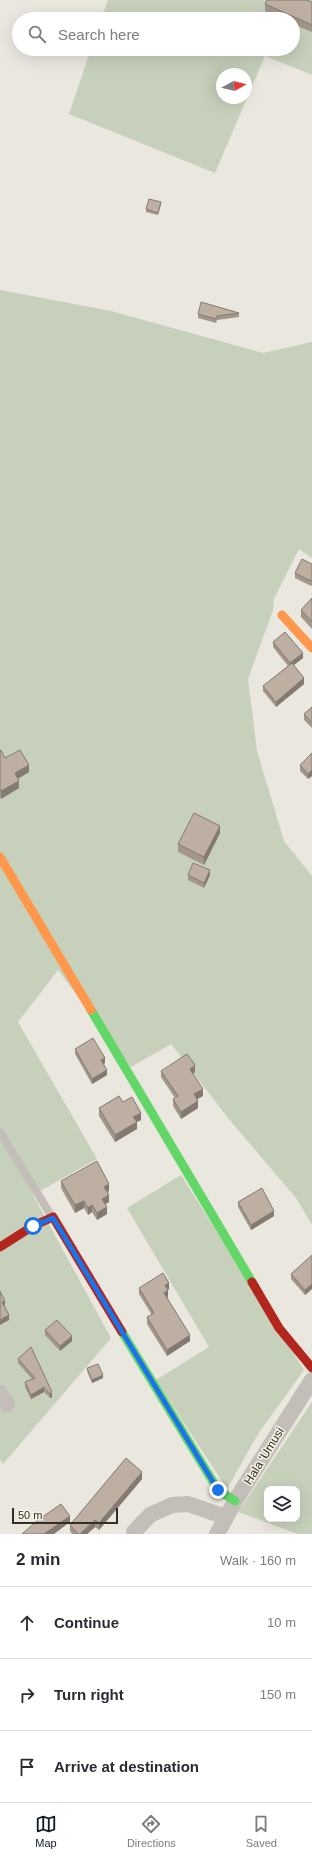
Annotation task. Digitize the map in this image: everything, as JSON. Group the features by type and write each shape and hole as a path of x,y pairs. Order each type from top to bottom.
{"street":[{"path":"282,615 312,648"},
{"path":"0,857 279,1328 312,1368"},
{"path":"0,1247 33,1226 53,1218 218,1490 235,1501"},
{"name":"Hala 'Umusi","path":"217,1534 235,1501 312,1380"},
{"path":"134,1532 150,1515 172,1505 188,1504 226,1517"}],"lane":[{"path":"0,1132 53,1218"}],"green space":[{"path":"108,0 312,0 312,75 265,56 300,56 300,12 104,12"},
{"path":"89,56 265,56 252,86 252,68 216,68 216,104 244,104 215,173 69,114"},
{"path":"0,290 111,311 263,353 312,342 312,558 299,549 274,599 273,610 248,679 257,751 284,841 312,876 312,1225 296,1198 228,1118 171,1044 131,1067 58,970 18,1022 97,1159 33,1195 111,1338 3,1464 0,1460"},
{"path":"181,1175 304,1370 258,1434 227,1489 156,1380 209,1347 127,1208"},
{"path":"312,1402 312,1534 298,1534 265,1522 300,1522 300,1486 264,1486 264,1522 238,1512"}],"building":[{"path":"267,0 307,0 312,2 312,25 300,20 300,12 283,12 265,4"},
{"path":"149,199 161,202 158,213 146,209"},
{"path":"201,302 239,313 217,316 216,319 198,314"},
{"path":"302,559 312,564 311,581 295,573"},
{"path":"312,598 312,622 301,610"},
{"path":"285,632 303,653 290,663 273,642"},
{"path":"292,663 304,678 276,702 263,686"},
{"path":"312,707 312,723 304,714"},
{"path":"1,750 5,758 20,750 29,765 15,773 19,781 1,791 0,751"},
{"path":"312,753 312,770 308,774 300,765"},
{"path":"194,813 220,826 204,857 178,844"},
{"path":"193,863 210,870 204,883 188,875"},
{"path":"93,1038 105,1058 101,1060 107,1070 92,1079 75,1049"},
{"path":"187,1054 195,1065 190,1069 203,1089 194,1094 198,1101 181,1112 173,1099 178,1096 161,1071"},
{"path":"119,1096 123,1102 132,1097 141,1113 133,1117 137,1122 115,1135 99,1108"},
{"path":"97,1161 109,1184 104,1187 109,1195 102,1199 107,1207 97,1213 92,1205 88,1208 84,1201 75,1205 61,1181"},
{"path":"262,1188 274,1211 251,1225 238,1202"},
{"path":"312,1255 312,1284 305,1290 291,1274"},
{"path":"163,1273 169,1283 165,1285 168,1290 164,1293 190,1335 167,1350 147,1317 154,1313 139,1288"},
{"path":"0,1291 5,1301 2,1302 9,1315 0,1320"},
{"path":"57,1320 72,1336 60,1346 45,1330"},
{"path":"31,1347 52,1392 50,1394 44,1387 31,1395 25,1382 35,1378 18,1359"},
{"path":"98,1364 103,1375 92,1380 87,1368"},
{"path":"126,1458 142,1472 99,1523 95,1520 80,1534 78,1534 70,1525"},
{"path":"61,1504 70,1516 44,1534 22,1534 38,1520"}],"traffic: fast":[{"path":"91,1010 252,1282"},
{"path":"122,1332 218,1490 235,1501"}],"traffic: slow":[{"path":"282,615 312,648"},
{"path":"0,857 91,1010"}],"traffic: jam":[{"path":"0,1247 33,1226 53,1217 122,1332"},
{"path":"252,1282 279,1328 312,1368"}],"route":[{"path":"33,1226 53,1218 218,1490"}]}
